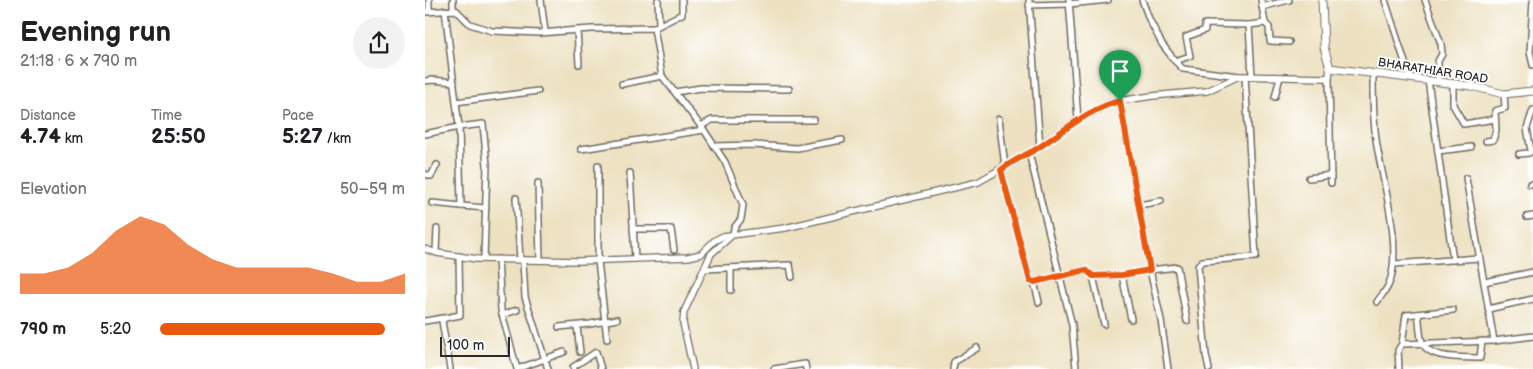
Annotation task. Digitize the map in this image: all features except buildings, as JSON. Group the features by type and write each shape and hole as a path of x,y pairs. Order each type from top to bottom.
{"main road":[{"path":"1322,0 1324,47 1330,68"},
{"name":"BHARATHIAR ROAD","path":"1330,68 1453,83 1504,94 1533,91"}],"street":[{"path":"429,0 427,12 456,10 470,24 492,31 545,32 657,26 682,14 682,0"},
{"path":"453,0 453,10"},
{"path":"541,0 545,32"},
{"path":"658,0 657,26 663,76 725,162 743,205 741,219 734,228 733,234 711,254 684,312 683,323 693,369"},
{"path":"1040,147 1029,2 1108,0"},
{"path":"1142,0 1162,44 1175,62 1183,69 1245,76 1329,77"},
{"path":"1261,0 1265,23 1269,27 1270,41 1289,42"},
{"path":"1262,7 1289,0"},
{"path":"1385,0 1409,78"},
{"path":"1425,0 1441,44 1442,54 1437,61 1438,81"},
{"path":"1533,0 1533,65"},
{"path":"1069,2 1078,120"},
{"path":"445,10 457,102 461,206"},
{"path":"1175,62 1190,56 1186,37 1205,30 1205,24 1249,25 1265,23"},
{"path":"1209,369 1206,356 1199,266 1202,262 1256,257 1245,76 1249,25"},
{"path":"577,30 579,64"},
{"path":"1330,68 1331,183"},
{"path":"1373,73 1377,146 1391,221 1394,264 1388,286 1377,302"},
{"path":"622,84 663,76"},
{"path":"425,249 484,259 598,261 688,257 701,254 714,241 723,236 785,228 978,182 1040,147 1078,120 1112,102 1207,91 1245,76"},
{"path":"1275,97 1280,77"},
{"path":"1428,80 1453,260"},
{"path":"425,81 454,82"},
{"path":"1453,83 1453,105 1464,124 1495,119"},
{"path":"675,92 701,88 789,88"},
{"path":"457,102 538,91"},
{"path":"1486,141 1494,138 1496,130 1495,111 1504,109 1504,94"},
{"path":"1120,101 1150,270 1161,320 1168,369"},
{"path":"1519,154 1530,152 1527,128 1533,110"},
{"path":"999,119 1003,168 1023,262 1030,281 1034,282 1039,302"},
{"path":"581,149 702,128 712,120 814,120"},
{"path":"425,134 483,124 487,165 484,259"},
{"path":"714,146 754,145 797,148 842,140"},
{"path":"1438,151 1471,147"},
{"path":"1029,153 1072,325 1076,369"},
{"path":"425,174 431,176 437,165"},
{"path":"598,165 598,261 607,339"},
{"path":"631,173 635,259"},
{"path":"1309,178 1331,175"},
{"path":"1465,178 1494,341"},
{"path":"538,183 540,260"},
{"path":"516,198 520,259 523,262 525,297 548,369"},
{"path":"1139,205 1161,201"},
{"path":"432,203 486,208"},
{"path":"436,252 437,229"},
{"path":"633,229 671,229 674,250"},
{"path":"425,321 460,315 459,256"},
{"path":"1394,264 1479,258"},
{"path":"498,259 502,315 517,369 565,352"},
{"path":"704,269 790,265 792,277"},
{"path":"1093,276 1122,275 1177,267 1187,322"},
{"path":"731,268 731,290"},
{"path":"1034,282 1086,270 1093,276 1105,324"},
{"path":"1484,282 1533,272"},
{"path":"1122,275 1131,319"},
{"path":"1488,309 1533,299"},
{"path":"502,315 517,310"},
{"path":"1399,369 1398,350 1402,344 1406,315 1453,310"},
{"path":"1418,314 1423,343 1433,353 1443,356 1481,358 1482,341"},
{"path":"443,318 450,369"},
{"path":"559,327 617,319"},
{"path":"577,326 581,352"},
{"path":"1402,344 1494,341 1533,336"},
{"path":"953,369 954,362 977,348"},
{"path":"574,369 573,366 596,352 601,369"},
{"path":"776,369 805,364 806,369"}],"route":[{"path":"1120,101 1125,138 1150,270 1122,275 1093,276 1086,270 1034,282 1030,281 1023,262 1001,170 1040,147 1078,120 1112,102 1120,101"}]}
